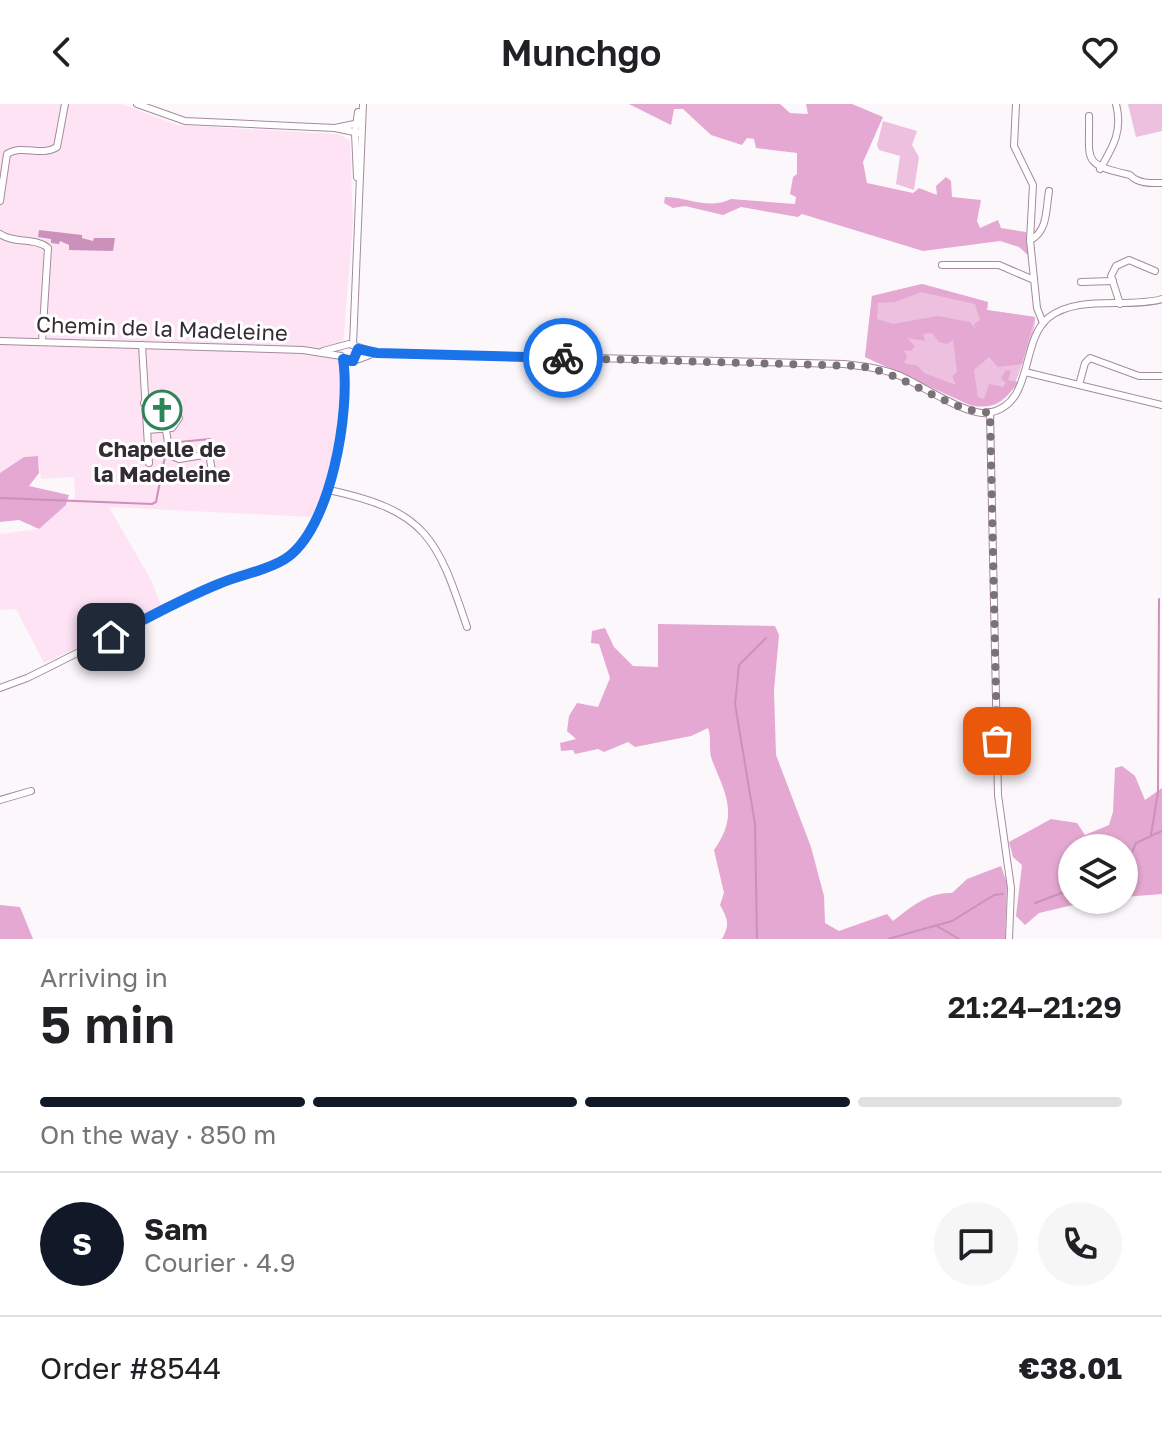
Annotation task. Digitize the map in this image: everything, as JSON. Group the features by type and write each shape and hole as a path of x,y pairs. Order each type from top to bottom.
{"street":[{"path":"0,201 7,154 19,149 49,151 57,147 65,104"},
{"path":"137,104 185,121 335,128 357,133"},
{"path":"0,688 45,669 205,589 283,560 301,542 329,490 349,353 359,208 357,133 362,104"},
{"path":"1016,104 1014,146 1033,185 1030,240 1038,313 1043,323"},
{"path":"1100,169 1116,142 1119,123 1116,104"},
{"path":"1089,116 1090,150 1100,169"},
{"path":"335,128 358,123"},
{"path":"1100,169 1131,175 1138,181 1162,183"},
{"path":"1030,240 1037,237 1044,224 1049,191"},
{"path":"0,234 10,239 42,243 48,248 42,342"},
{"path":"1120,304 1113,269 1127,261 1155,271"},
{"path":"942,265 999,265 1034,280"},
{"path":"1081,282 1113,281"},
{"path":"1009,939 1011,888 998,795 990,412 1013,397 1043,323 1069,308 1162,299"},
{"name":"Chemin de la Madeleine","path":"0,341 349,353 844,364 894,374 968,409 990,412"},
{"path":"142,345 149,463"},
{"path":"1079,385 1085,363 1090,358 1139,376 1162,376"},
{"path":"1025,372 1162,405"},
{"path":"144,403 165,401 175,406 179,421 166,430 147,430"},
{"path":"166,430 170,455 179,459 209,454 212,471"},
{"path":"329,490 371,500 420,526 441,559 467,627"},
{"path":"0,800 31,791"}],"shaded area":[{"path":"0,104 122,104 177,125 339,134 350,141 353,222 335,447 325,494 313,517 109,507 151,580 162,608 44,663 16,609 0,610 0,534 39,529 75,497 74,477 41,479 38,456 24,457 0,473"},
{"path":"629,104 780,104 790,113 808,114 806,104 852,104 883,117 863,162 867,183 913,193 919,188 937,195 936,186 946,177 951,181 952,197 981,200 977,221 980,228 998,220 1001,228 1026,232 1030,257 1019,247 1000,241 923,251 802,214 798,217 741,207 723,215 685,206 673,208 664,203 665,197 706,203 731,199 795,204 796,197 790,194 793,177 797,174 797,153 756,148 754,139 747,138 742,145 711,135 683,109 674,109 671,125"},
{"path":"1128,104 1162,104 1162,131 1136,137"},
{"path":"883,121 917,131 912,145 919,157 914,190 896,184 900,156 879,150 877,145"},
{"path":"39,230 82,235 82,238 93,241 94,238 115,238 113,251 69,250 69,245 60,241 59,244 51,243 51,239 38,237"},
{"path":"922,284 988,302 987,310 1035,317 1018,375 1009,394 1002,400 983,407 970,405 865,357 872,296"},
{"path":"922,284 988,302 987,310 1035,317 1022,364 998,367 989,357 974,370 978,397 984,399 989,384 1003,387 1006,383 1001,378 1006,370 1011,371 1008,380 1019,382 1009,394 992,405 970,405 865,357 872,296","holes":["921,292 975,304 980,320 974,324 976,330 970,322 938,316 893,324 877,319 878,303 895,302","932,333 939,342 947,344 953,340 957,372 952,376 956,385 924,373 918,366 904,363 907,357 904,350 911,351 915,346 907,338 925,341 923,334"]},
{"path":"38,456 39,473 29,486 69,495 66,505 39,529 19,520 0,522 0,473 24,457"},
{"path":"658,624 775,626 779,635 774,690 776,755 811,847 824,896 825,923 839,931 887,914 893,921 920,901 952,893 967,879 1001,866 1007,883 1005,939 722,939 727,922 720,905 724,893 714,850 726,826 728,805 711,756 708,728 691,736 635,747 628,742 604,752 598,749 575,754 573,750 561,751 560,743 576,739 567,731 569,716 577,703 598,707 610,678 599,644 591,643 592,631 605,628 614,647 633,666 658,667"},
{"path":"1122,766 1135,776 1145,800 1162,788 1162,894 1138,896 1138,834 1087,834 1109,825 1113,812 1115,768"},
{"path":"1051,819 1077,823 1084,834 1058,834 1058,909 1039,913 1025,925 1016,916 1022,865 1013,857 1009,842"},
{"path":"0,905 20,907 33,939 0,939"}],"waterway":[{"path":"170,447 179,442 210,439"},
{"path":"0,498 152,504 156,502 166,451"},
{"path":"1151,835 1158,792 1159,599"},
{"path":"757,939 755,824 735,704 739,665 766,638"},
{"path":"1138,842 1162,831"},
{"path":"888,939 952,921 994,895 1003,894"},
{"path":"1035,903 1058,894"},
{"path":"937,926 959,939"}],"way so far":[{"path":"563,358 844,364 882,370 968,409 990,412 997,741"}],"place":[{"name":"Chapelle de la Madeleine","path":"162,410"}],"route":[{"path":"111,637 205,589 277,563 297,548 329,490 340,426 345,379 343,359 353,361 358,349 377,353 563,358"}]}
